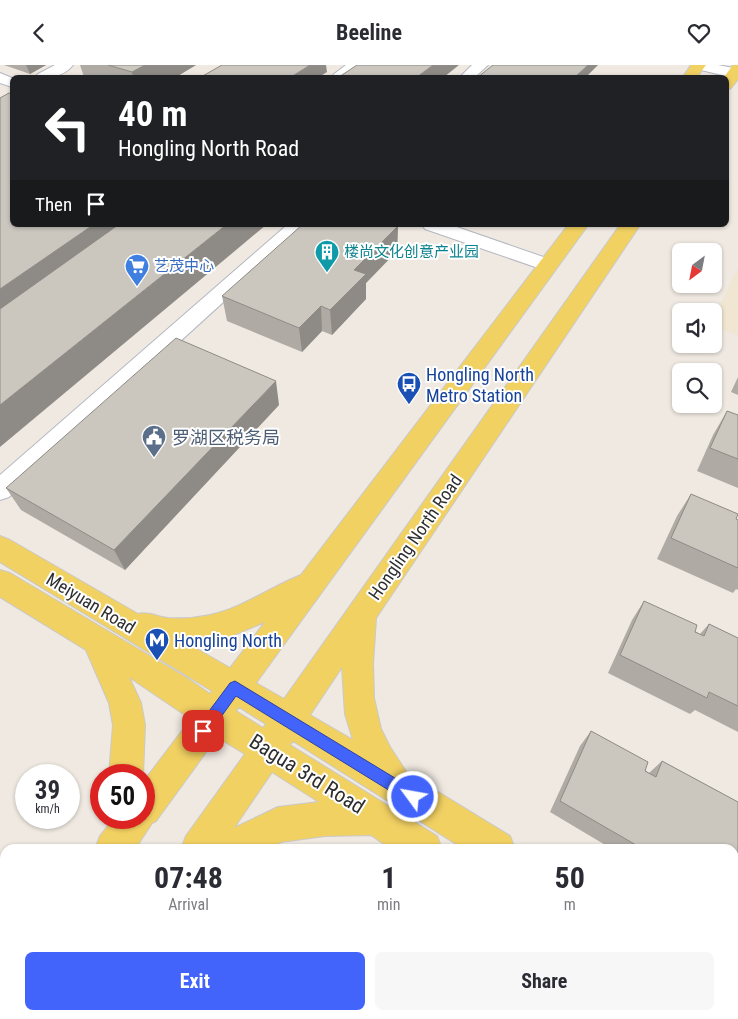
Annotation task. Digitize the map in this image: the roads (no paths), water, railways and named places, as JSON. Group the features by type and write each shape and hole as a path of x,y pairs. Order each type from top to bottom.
{"main road":[{"path":"155,794 576,227"},
{"name":"Hongling North Road","path":"202,844 266,749 361,615 629,227"},
{"name":"Meiyuan Road","path":"0,548 107,631 176,689 214,716"},
{"name":"Meiyuan Road","path":"0,582 235,687"},
{"path":"127,764 129,725 107,631 202,631 227,625 314,582"},
{"path":"361,615 358,648 359,710 370,743 396,787"},
{"name":"Bagua 3rd Road","path":"235,687 489,844"},
{"name":"Bagua 3rd Road","path":"214,716 416,844"},
{"path":"239,844 278,825 325,819 375,818"},
{"path":"113,844 116,829"},
{"path":"116,844 128,829"}],"street":[{"path":"47,75 66,65"},
{"path":"342,75 356,65"},
{"path":"469,75 481,65"},
{"path":"698,65 735,72"},
{"path":"70,75 82,69"},
{"path":"0,79 10,91"},
{"path":"0,490 296,227"},
{"path":"438,227 548,265"}],"place":[{"name":"楼尚文化创意产业园","path":"327,273"},
{"name":"艺茂中心","path":"137,287"},
{"name":"Hongling North Metro Station","path":"409,405"},
{"name":"罗湖区税务局","path":"154,458"},
{"name":"Hongling North","path":"157,661"}]}
